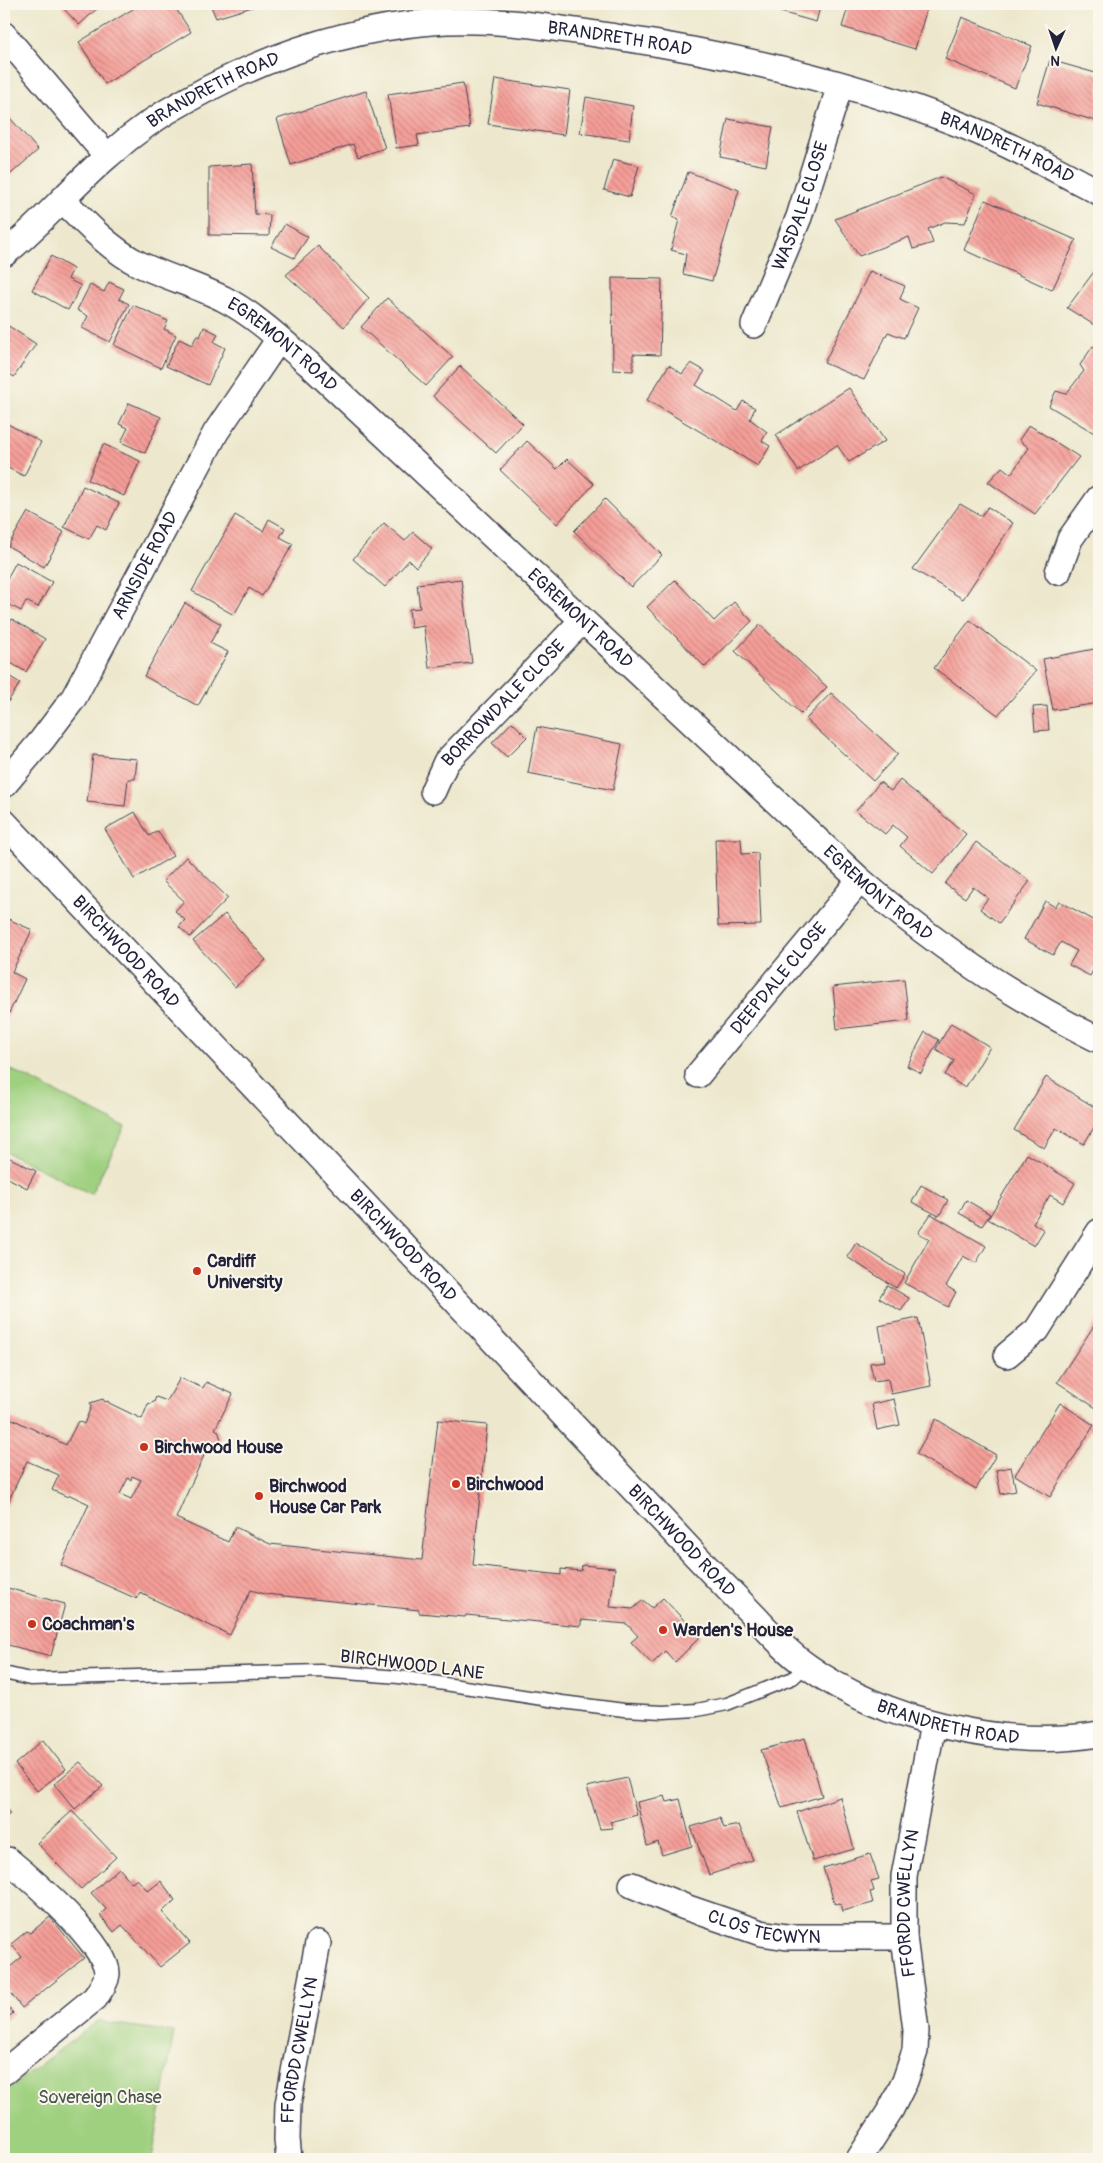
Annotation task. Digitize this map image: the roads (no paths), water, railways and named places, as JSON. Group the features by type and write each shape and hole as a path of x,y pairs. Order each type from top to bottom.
{"street":[{"name":"BRANDRETH ROAD","path":"4,254 63,200 107,156 154,120 185,101 256,66 325,42 361,33 432,22 518,24 647,42 724,56 840,85 912,107 964,126 1018,150 1099,192"},
{"path":"4,35 107,156"},
{"name":"WASDALE CLOSE","path":"754,325 800,217 840,85"},
{"name":"EGREMONT ROAD","path":"63,200 90,228 122,254 138,263 225,299 258,321 330,384 892,908 937,941 1038,1007 1099,1040"},
{"name":"ARNSIDE ROAD","path":"4,785 73,699 216,432 234,403 280,339"},
{"path":"1058,572 1070,539 1099,498"},
{"name":"BORROWDALE CLOSE","path":"433,791 446,762 582,621"},
{"name":"BIRCHWOOD ROAD","path":"4,822 684,1543 776,1639 806,1666"},
{"name":"DEEPDALE CLOSE","path":"698,1075 860,880"},
{"path":"1007,1355 1037,1330 1099,1232"},
{"name":"BRANDRETH ROAD","path":"806,1666 857,1695 933,1724 967,1732 999,1736 1067,1738 1099,1734"},
{"name":"FFORDD CWELLYN","path":"859,2159 891,2109 905,2081 915,2051 916,2030 904,1937 906,1868 933,1724"},
{"path":"4,2072 95,1998 104,1985 107,1974 101,1953 44,1890 8,1860"},
{"name":"CLOS TECWYN","path":"632,1885 685,1907 761,1934 787,1937 904,1937"},
{"name":"FFORDD CWELLYN","path":"289,2159 287,2139 288,2104 318,1943"}],"lane":[{"name":"BIRCHWOOD LANE","path":"4,1673 30,1679 320,1671 399,1677 562,1702 624,1710 663,1712 697,1710 727,1704 793,1678 806,1666"}],"place":[{"name":"Cardiff University","path":"197,1271"},
{"name":"Birchwood House","path":"144,1447"},
{"name":"Birchwood","path":"456,1484"},
{"name":"Birchwood House Car Park","path":"259,1496"},
{"name":"Coachman's","path":"32,1624"},
{"name":"Warden's House","path":"663,1630"}],"park label":[{"name":"Sovereign Chase","path":"100,2097"}]}
